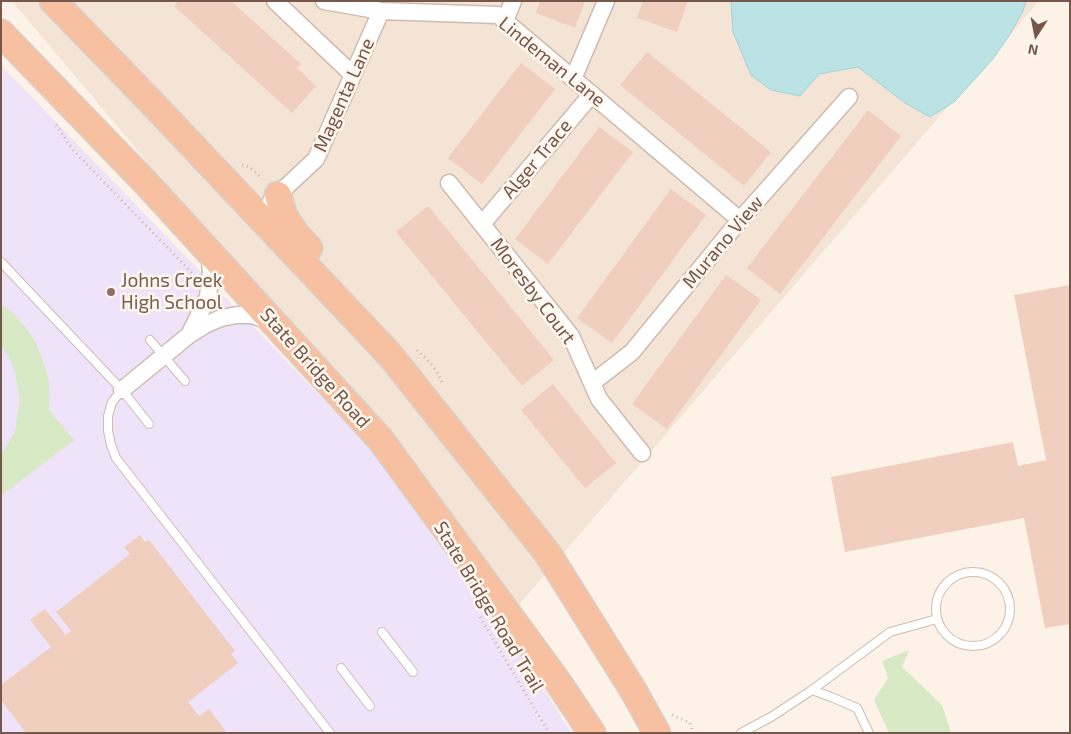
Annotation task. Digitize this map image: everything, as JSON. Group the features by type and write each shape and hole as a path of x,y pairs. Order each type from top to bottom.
{"highway":[{"path":"53,1 390,355 548,554 634,690 657,733"},
{"name":"State Bridge Road","path":"1,33 147,184 380,440 558,682 592,733"},
{"path":"278,195 284,216 296,234 381,323 391,346 390,355"}],"street":[{"path":"275,1 353,75"},
{"name":"Lindeman Lane","path":"324,1 381,12 498,15 740,220"},
{"path":"505,21 512,1"},
{"path":"574,79 606,1"},
{"name":"Magenta Lane","path":"256,215 316,159 381,12"},
{"name":"Alger Trace","path":"482,224 592,94"},
{"name":"Murano View","path":"592,383 632,352 740,220 849,97"},
{"name":"Moresby Court","path":"449,183 571,336 599,399 642,453"},
{"path":"189,335 208,297 211,271 209,252"},
{"path":"122,390 189,335 214,321 237,315 252,315 274,323"}],"lane":[{"path":"1,262 122,390 149,424"},
{"path":"150,340 185,381"},
{"path":"122,390 112,402 108,416 108,431 116,458 330,733"},
{"path":"974,572 986,574 997,581 1005,590 1009,602 1009,615 1005,627 997,637 986,643 969,645 953,640 944,633 937,619 936,600 941,588 950,579 961,573 974,572"},
{"path":"741,733 771,717 812,690 890,632 937,619"},
{"path":"382,632 413,672"},
{"path":"341,668 370,706"},
{"path":"812,690 857,708 869,733"}],"path":[{"path":"53,120 73,150 209,291"},
{"name":"State Bridge Road Trail","path":"477,612 548,733"}],"shaded area":[{"path":"12,1 1039,1 510,615 317,386 129,140"},
{"name":"Johns Creek High School","path":"1,65 439,519 571,733 1,733"}],"green space":[{"path":"1,304 13,313 37,345 49,379 49,410 74,440 1,496 1,455 15,432 20,400 15,372 9,357 1,346"},
{"path":"909,650 902,667 942,705 951,733 889,733 874,700 888,678 882,661"}],"water":[{"path":"731,1 1026,1 1023,11 1009,36 993,59 954,102 930,117 905,103 858,67 819,74 800,96 771,90 751,75 733,32"}],"building":[{"path":"178,1 231,1 301,64 297,68 316,86 292,113 174,6"},
{"path":"540,1 585,1 575,28 536,13"},
{"path":"643,1 688,1 677,32 637,18"},
{"path":"647,52 771,152 744,186 620,85"},
{"path":"521,63 555,89 482,184 448,158"},
{"path":"868,110 901,136 780,294 747,268"},
{"path":"599,127 633,152 548,264 515,239"},
{"path":"671,189 706,215 612,343 577,318"},
{"path":"428,206 554,360 522,386 396,232"},
{"path":"726,275 761,300 667,429 632,404"},
{"path":"1070,285 1070,624 1045,628 1024,518 845,552 831,477 1013,442 1018,466 1046,460 1014,295"},
{"path":"553,384 616,463 585,488 521,410"},
{"path":"140,535 145,542 149,540 235,651 231,654 238,663 188,702 199,716 209,709 227,733 26,733 1,700 1,685 51,647 30,620 45,609 66,635 71,631 56,612 130,554 124,547"}],"place":[{"name":"Johns Creek High School","path":"111,292"}]}
